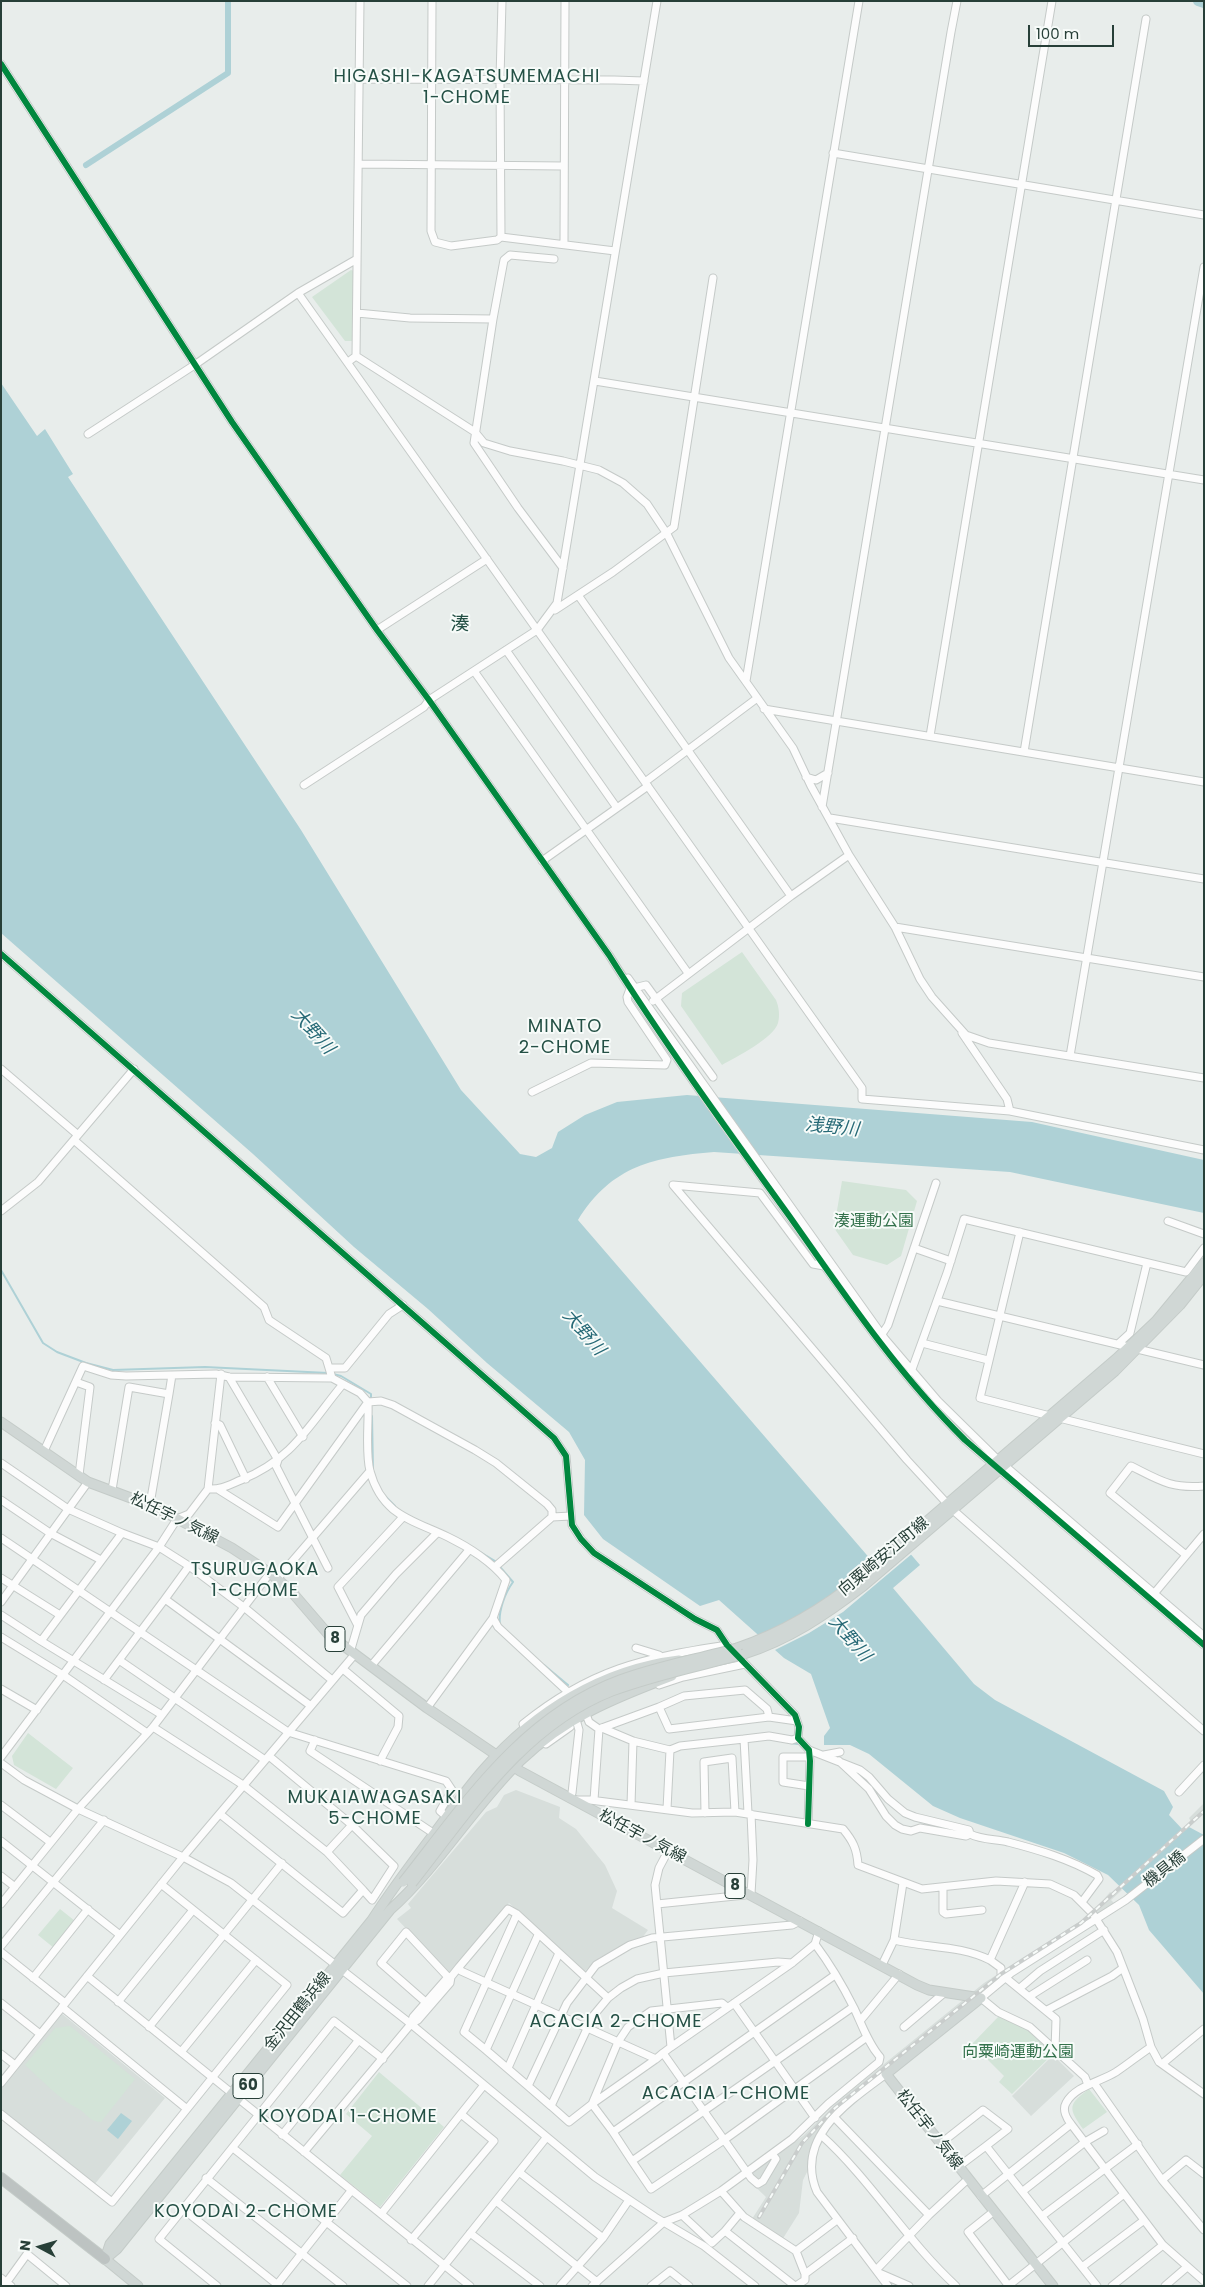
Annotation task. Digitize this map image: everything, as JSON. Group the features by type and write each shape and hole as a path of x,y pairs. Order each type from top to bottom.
{"highway":[{"path":"1,2178 105,2259"}],"main road":[{"name":"向粟崎安江町線","path":"390,1910 407,1883 506,1755 527,1735 572,1702 620,1680 757,1641 785,1629 816,1611 937,1518 998,1465 1050,1416 1133,1348 1204,1263"},
{"name":"向粟崎安江町線","path":"998,1465 1060,1418 1180,1305 1204,1275"},
{"name":"松任宇ノ気線","path":"3,1427 44,1451 88,1482 150,1504 232,1548 273,1576 291,1591 328,1634 427,1708 514,1768 929,1990 981,1998"},
{"name":"向粟崎安江町線","path":"372,1920 407,1883 508,1765 545,1730 589,1702 612,1692 759,1649 811,1623 862,1587 937,1518"},
{"name":"金沢田鶴浜線","path":"339,1967 404,1871 496,1756 525,1729 552,1708 581,1690 633,1668 660,1659 706,1656"},
{"name":"金沢田鶴浜線","path":"105,2259 110,2244 235,2096 339,1967 390,1910 414,1888 514,1768 543,1742 593,1707 701,1665"},
{"name":"松任宇ノ気線","path":"981,1998 886,2074 1053,2286"},
{"path":"105,2259 138,2286"}],"street":[{"path":"356,356 360,1"},
{"path":"432,1 431,231 435,242 451,246 498,240 501,237 564,243 616,251"},
{"path":"501,237 500,79 502,1"},
{"path":"564,243 565,1"},
{"path":"304,785 424,707 429,700 537,630 557,603 657,1"},
{"path":"746,681 859,1"},
{"path":"822,807 957,1"},
{"path":"930,736 1052,1"},
{"path":"1024,752 1146,19"},
{"path":"1,64 232,422 377,630 710,1093 824,1266 910,1373 943,1418 1153,1596 1204,1636"},
{"path":"359,79 644,82"},
{"path":"833,153 1204,215"},
{"path":"359,164 564,166"},
{"path":"554,260 510,255 504,260 474,442 563,568"},
{"path":"88,434 196,364 298,293 357,259"},
{"path":"1070,1056 1204,267"},
{"path":"552,611 667,534 674,527 713,278"},
{"path":"298,293 862,1088 862,1099 1010,1111 1204,1150"},
{"path":"357,313 410,318 493,319"},
{"path":"348,362 356,356"},
{"path":"356,356 475,432 484,443 510,451 580,465 610,475 635,492 647,504 667,534 729,658 746,681 756,699 793,748 806,777 849,855 895,926 920,979 932,997 966,1035 974,1039 1204,1078"},
{"path":"595,381 1204,480"},
{"path":"377,630 487,559"},
{"path":"578,595 791,896"},
{"path":"506,650 616,808"},
{"path":"474,671 688,973"},
{"path":"542,861 616,808 687,750 756,699"},
{"path":"764,709 1204,782"},
{"path":"806,777 816,780 828,773"},
{"path":"830,818 1204,879"},
{"path":"646,1006 791,896 849,855"},
{"path":"895,926 1204,977"},
{"path":"1,954 134,1068 554,1438 566,1456 572,1525 581,1539 594,1552 695,1619 718,1630 727,1645 795,1715 798,1738 809,1754 808,1824"},
{"path":"532,1092 591,1063 665,1065 667,1060 628,1002 627,997 633,988 646,985 714,1077"},
{"path":"646,1006 702,1092 754,1160 880,1336"},
{"path":"957,1025 1008,1099 1010,1111"},
{"path":"1,1211 38,1182 134,1068"},
{"path":"1,1069 264,1307 269,1320 326,1358 331,1373 343,1384 360,1393 371,1402 381,1401 393,1405 496,1463 547,1504 552,1510 552,1517"},
{"path":"880,1336 888,1325 936,1183"},
{"path":"824,1266 813,1264 760,1193 673,1185 907,1460 950,1507 1204,1731"},
{"path":"910,1373 922,1344 964,1219 1186,1272 1204,1248"},
{"path":"1168,1221 1204,1234"},
{"path":"1020,1232 980,1398 1050,1416"},
{"path":"914,1248 951,1261"},
{"path":"1118,1344 1130,1333 1147,1263"},
{"path":"937,1301 1204,1365"},
{"path":"44,1451 83,1366 111,1375 130,1376 221,1374 229,1377 267,1377 331,1373 345,1368 389,1314 403,1305"},
{"path":"922,1344 988,1360"},
{"path":"1,1757 74,1662 178,1519 189,1514 208,1489 221,1374"},
{"path":"150,1504 172,1375"},
{"path":"112,1490 130,1376"},
{"path":"229,1377 278,1460 276,1466 328,1568"},
{"path":"267,1377 303,1437"},
{"path":"76,1382 90,1387 79,1475"},
{"path":"219,1490 246,1478 278,1460 303,1437 343,1384"},
{"path":"129,1388 169,1394"},
{"path":"371,1402 370,1471 380,1495 403,1517 449,1537 496,1566 506,1580 493,1618 427,1708"},
{"path":"208,1489 219,1490 278,1527 371,1402"},
{"path":"1060,1418 1204,1454"},
{"path":"215,1423 220,1425 246,1478"},
{"path":"1,1463 68,1509 159,1547 189,1566 245,1608 332,1680"},
{"path":"1186,1555 1110,1493 1131,1466 1169,1485 1186,1488 1204,1486"},
{"path":"1,1904 78,1809 150,1730 245,1608 370,1471"},
{"path":"1,1602 88,1482"},
{"path":"1,1500 50,1533 101,1560"},
{"path":"496,1566 552,1517 571,1516"},
{"path":"357,1624 338,1587 403,1517"},
{"path":"41,1640 122,1532"},
{"path":"1,2082 183,1857 343,1669 353,1652 357,1624 361,1615 396,1574 437,1533"},
{"path":"1153,1596 1204,1534"},
{"path":"1,1538 288,1732 449,1784 452,1790 440,1809 447,1817"},
{"path":"371,1666 469,1550"},
{"path":"104,1680 189,1566"},
{"path":"1,1578 60,1615"},
{"path":"1153,1596 1204,1645"},
{"path":"165,1599 311,1706"},
{"path":"1,1616 162,1715"},
{"path":"493,1618 498,1627 568,1692"},
{"path":"1,1637 150,1730 243,1785 327,1852 372,1900 394,1866 352,1825 267,1758 119,1660"},
{"path":"525,1729 523,1724 547,1705 595,1677 636,1662 727,1645"},
{"path":"636,1648 660,1659"},
{"path":"543,1742 546,1744 610,1704 683,1677 746,1664"},
{"path":"343,1669 399,1716 398,1727 380,1761"},
{"path":"1,1689 37,1710"},
{"path":"601,1729 684,1696 745,1690 767,1709 769,1717"},
{"path":"659,1707 670,1729 769,1717 797,1721"},
{"path":"587,1717 589,1722 601,1729 633,1741 670,1750 680,1746 744,1741 769,1736 792,1740 798,1738"},
{"path":"577,1723 579,1730 571,1799 705,1813 735,1812 843,1829 857,1850 858,1864 922,1889 996,1881 1025,1882 1050,1884 1074,1895 1096,1919 1117,1952 1144,2019 1151,2046 1162,2064 1204,2094"},
{"path":"594,1800 601,1729"},
{"path":"315,1740 310,1751 430,1831"},
{"path":"631,1804 633,1741"},
{"path":"657,1904 745,1895 749,1893 753,1860 744,1741"},
{"path":"667,1809 670,1750"},
{"path":"809,1786 783,1782 783,1757 809,1754 823,1755 840,1752"},
{"path":"823,1755 860,1770 869,1777 888,1799 905,1813 922,1819 970,1830 970,1834 978,1838 1039,1850 1097,1874 1099,1879 1082,1902"},
{"path":"705,1813 704,1762 732,1758 735,1812"},
{"path":"839,1761 842,1766 860,1778 886,1816 895,1825 911,1830 920,1828 966,1836 970,1834"},
{"path":"1,1763 24,1780 78,1809 206,1868 253,1899 411,2024 595,2177 704,2246 755,2286"},
{"path":"1179,1792 1204,1766"},
{"path":"1,1805 50,1842"},
{"path":"220,1814 343,1914 363,1890"},
{"path":"1,1946 104,1820"},
{"path":"327,1852 352,1825"},
{"name":"機具橋","path":"981,1998 1007,1977 1126,1900 1204,1839"},
{"path":"1,1841 120,1935"},
{"path":"668,1850 659,1868 655,1885 671,2047"},
{"path":"149,2027 282,1863"},
{"path":"1,1876 15,1887"},
{"path":"990,1960 1025,1882"},
{"path":"882,1965 894,1940 903,1883"},
{"path":"1,2114 112,2202 287,1985 161,1884"},
{"path":"943,1888 943,1912 946,1914 982,1910"},
{"path":"33,1978 88,1909"},
{"path":"304,2152 411,2024 418,2020 428,2004 450,1983 450,1977 508,1909 517,1914 538,1935 588,1977 608,1998"},
{"path":"118,2002 193,1910"},
{"path":"517,1914 464,2032 569,2122 727,2007 792,1963 815,1944 819,1930"},
{"path":"528,2086 561,2016 575,1992 596,1965 611,1955 630,1945 661,1937 792,1925 800,1921"},
{"path":"1020,1988 1040,1971 1104,1930"},
{"path":"428,2004 381,1963 406,1932 450,1977"},
{"path":"486,2050 538,1935"},
{"path":"894,1940 914,1945 961,1949 990,1960 1001,1968 1001,1974 1056,2019 1055,2050"},
{"path":"597,2282 664,2222 682,2215 721,2190 792,2139 841,2093 879,2062 880,2057 872,2048 836,1975 815,1944"},
{"path":"1,1952 187,2109"},
{"path":"508,2068 559,1953"},
{"path":"181,2052 256,1960"},
{"path":"1030,1996 1087,1960"},
{"path":"551,2106 593,2016 608,1998 637,1978 664,1973 778,1962 792,1963"},
{"path":"459,1966 461,1971 656,2059"},
{"path":"1047,2010 1112,1976 1123,1968"},
{"path":"860,2021 899,1974"},
{"path":"613,2132 836,1975"},
{"path":"87,1976 470,2286"},
{"path":"904,2027 944,1993"},
{"path":"981,1998 998,2012 1030,2026 1085,2077 1138,2144 1162,2180 1204,2230"},
{"path":"1,2003 40,2034"},
{"path":"592,2104 618,2042 628,2027 644,2015 651,2010 667,2008 722,2003 727,2007"},
{"path":"734,2003 815,2118"},
{"path":"632,2161 853,2007"},
{"path":"217,2286 158,2239 334,2021 382,2059"},
{"path":"1162,2064 1204,2029"},
{"path":"592,2104 651,2189 724,2140 868,2037"},
{"path":"282,2134 358,2041"},
{"path":"1151,2046 1115,2073 1091,2084 1065,2103 1067,2118 1163,2245 1204,2281"},
{"path":"663,2053 747,2172 758,2184 763,2182 776,2159 772,2154"},
{"path":"1,2054 15,2066"},
{"path":"886,2074 852,2098 834,2117 814,2145 811,2157 812,2180 817,2192 888,2286"},
{"path":"381,2214 484,2085"},
{"path":"841,2093 852,2098"},
{"path":"940,2144 983,2110 1008,2129 958,2167"},
{"path":"412,2240 494,2141 461,2114"},
{"path":"834,2117 929,2215"},
{"path":"981,2196 1071,2124"},
{"path":"1023,2191 1085,2142 1104,2131"},
{"path":"821,2135 860,2176 909,2237 956,2286"},
{"path":"428,2286 546,2138"},
{"path":"1042,2216 1138,2144"},
{"path":"986,2146 1097,2286"},
{"path":"233,2148 407,2286"},
{"path":"1162,2180 1186,2160 1204,2174"},
{"path":"520,2172 603,2238"},
{"path":"206,2178 343,2286"},
{"path":"878,2271 929,2215 968,2180"},
{"path":"183,2209 277,2285 350,2190"},
{"path":"721,2190 740,2213 796,2251 805,2274 805,2280 796,2286 724,2231"},
{"path":"993,2212 968,2232 1008,2285 1124,2194"},
{"path":"560,2286 603,2238 630,2200"},
{"path":"496,2201 597,2282 606,2286"},
{"path":"682,2215 712,2243 740,2213"},
{"path":"796,2251 837,2220"},
{"path":"1082,2267 1143,2221"},
{"path":"470,2233 540,2286"},
{"path":"805,2274 853,2238"},
{"path":"1112,2286 1163,2245"},
{"path":"6,2283 27,2254 66,2286"},
{"path":"1165,2286 1187,2267"},
{"path":"650,2286 670,2271 689,2286"},
{"path":"878,2271 908,2286"}],"shaded area":[{"path":"516,1790 560,1807 559,1818 576,1829 605,1865 617,1891 612,1908 648,1930 642,1938 599,1958 584,1972 509,1903 452,1972 447,1972 397,1919 411,1908 408,1904 486,1812 497,1807 504,1795"},
{"path":"1204,1803 1204,1814 1121,1888 1191,1822 1189,1818"},
{"path":"1120,1888 1122,1890 1111,1900 1115,1904 1001,1977 853,2095 818,2134 811,2146 808,2156 808,2170 803,2180 799,2213 782,2240 752,2219 766,2197 746,2178 803,2136 836,2103 984,1983 1079,1922 1094,1911 1110,1892 1113,1894"},
{"path":"61,2013 165,2098 94,2185 1,2111 1,2088"},
{"path":"1053,2055 1074,2076 1031,2116 1012,2096"}],"green space":[{"path":"351,270 354,271 352,341 345,341 312,297"},
{"path":"742,952 776,1000 779,1020 770,1035 722,1065 681,1006 682,993"},
{"name":"湊運動公園","path":"842,1181 906,1190 917,1201 901,1256 887,1265 853,1255 834,1228"},
{"path":"28,1733 73,1768 56,1789 14,1765 12,1756"},
{"path":"60,1909 75,1921 54,1948 38,1935"},
{"name":"向粟崎運動公園","path":"999,2016 1029,2029 1054,2053 1012,2094 999,2082 1004,2076 972,2044"},
{"path":"70,2026 135,2079 101,2122 91,2119 63,2099 25,2065 55,2028"},
{"path":"379,2072 444,2127 380,2207 340,2175 372,2136 346,2114"},
{"path":"1089,2089 1107,2112 1083,2129 1072,2107 1077,2099"}],"water":[{"path":"1,383 37,436 45,429 73,474 68,477 301,830 461,1090 520,1154 536,1157 552,1148 558,1132 585,1115 617,1102 687,1095 1032,1122 1204,1160 1204,1213 1010,1172 714,1152 693,1154 654,1161 620,1176 591,1201 578,1220 872,1561 902,1536 908,1551 920,1565 893,1588 974,1684 995,1700 1164,1791 1173,1807 1169,1815 1184,1831 1189,1827 1204,1835 1204,1994 1149,1930 1139,1905 1108,1875 1064,1853 960,1818 933,1806 869,1754 850,1745 824,1745 824,1736 830,1728 811,1674 784,1658 719,1600 700,1606 603,1539 584,1515 585,1460 569,1432 354,1247 253,1154 1,933"},
{"path":"121,2113 132,2121 118,2139 107,2130"}],"pier":[{"path":"910,1550 913,1553 843,1612 809,1633 773,1651 757,1638 780,1628"}],"waterway":[{"path":"86,165 228,73 228,1"},
{"path":"1198,1 1204,3"},
{"path":"1,1270 43,1343 57,1352 86,1363 113,1370 205,1367 328,1373"},
{"path":"333,1374 341,1376 371,1394 371,1398"},
{"path":"372,1416 373,1471"},
{"path":"384,1495 395,1506"},
{"path":"480,1552 495,1561"},
{"path":"500,1567 513,1582 503,1602 500,1625"},
{"path":"544,1665 568,1685"},
{"path":"790,1743 798,1744"}],"railway":[{"path":"759,2217 802,2143 835,2108 1001,1974 1081,1923 1204,1811"}],"cycle path":[{"path":"1,64 232,422 377,630 429,700 609,955 697,1087 894,1361 940,1415 965,1440 1204,1645"},
{"path":"1,954 554,1438 566,1456 572,1525 581,1539 594,1553 695,1619 717,1630 727,1645 795,1715 799,1727 798,1738 809,1750 808,1824"}],"district":[{"name":"HIGASHI-KAGATSUMEMACHI 1-CHOME","path":"467,87"},
{"name":"湊","path":"460,625"},
{"name":"MINATO 2-CHOME","path":"565,1037"},
{"name":"TSURUGAOKA 1-CHOME","path":"255,1580"},
{"name":"MUKAIAWAGASAKI 5-CHOME","path":"375,1808"},
{"name":"ACACIA 2-CHOME","path":"616,2022"},
{"name":"ACACIA 1-CHOME","path":"726,2094"},
{"name":"KOYODAI 1-CHOME","path":"348,2117"},
{"name":"KOYODAI 2-CHOME","path":"246,2212"}],"water label":[{"name":"大野川","path":"312,1032"},
{"name":"浅野川","path":"832,1128"},
{"name":"大野川","path":"583,1333"},
{"name":"大野川","path":"849,1639"}]}
